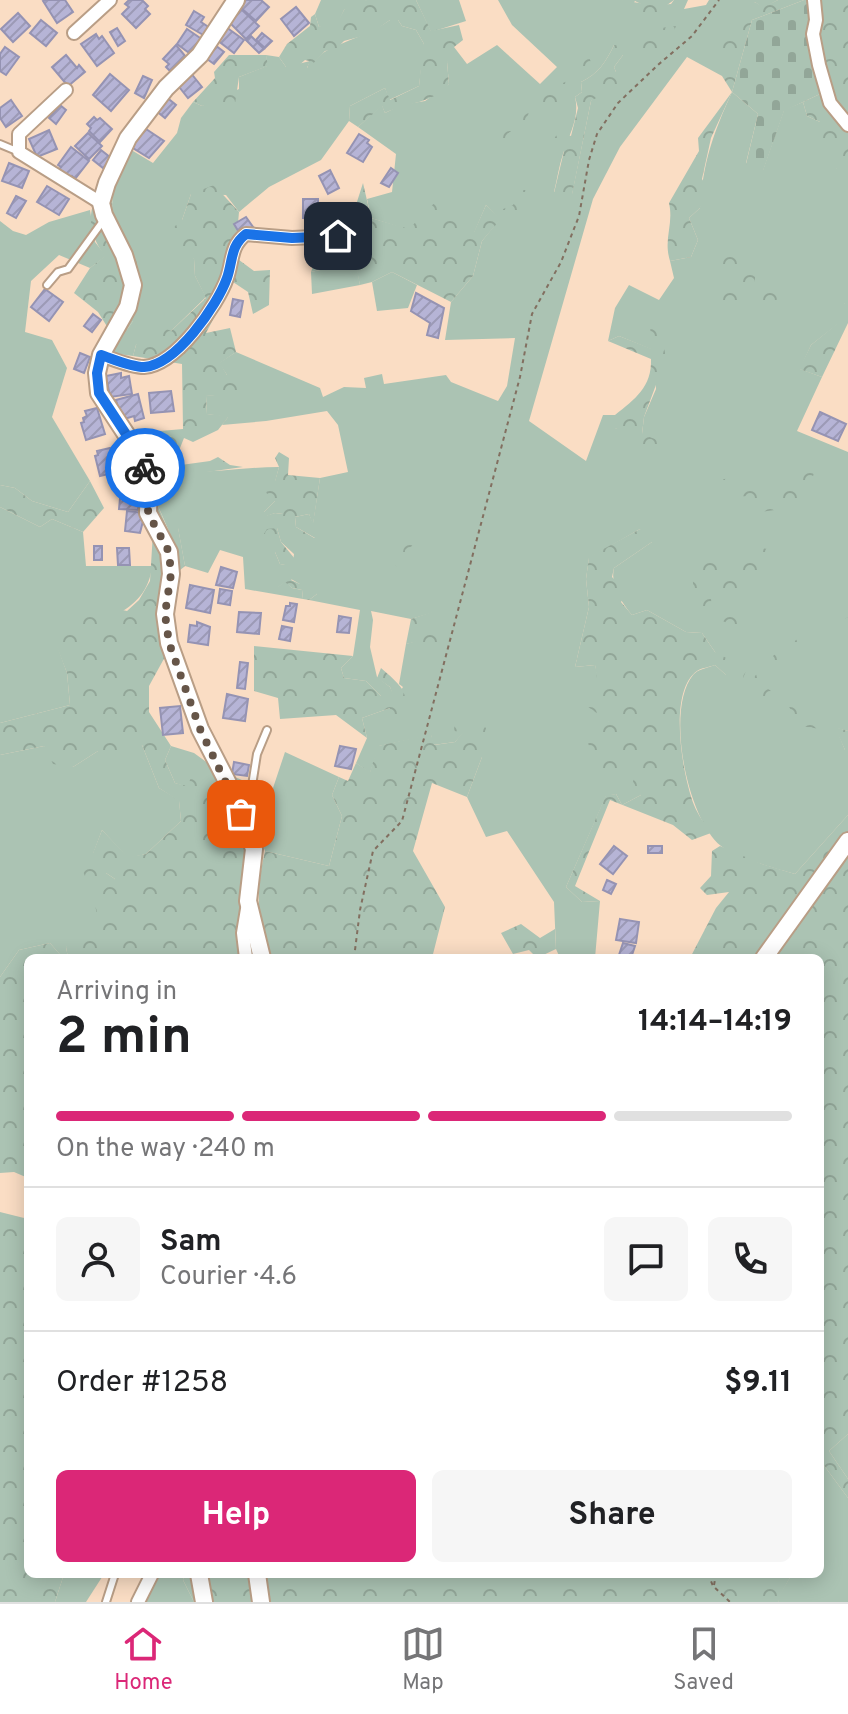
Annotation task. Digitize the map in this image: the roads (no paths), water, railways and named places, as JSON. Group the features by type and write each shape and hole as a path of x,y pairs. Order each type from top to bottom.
{"street":[{"path":"74,33 110,0"},
{"path":"236,0 200,55 166,88 128,138 107,183 104,210 124,255 133,285 121,321 101,355 97,373 99,393 143,460 149,486 148,513 169,552 171,574 165,614 169,643 200,729 241,814 254,849 243,933 246,954"},
{"path":"814,0 816,20 813,34 819,65 830,103 848,125"},
{"path":"66,90 19,134 19,152 104,210"},
{"path":"101,355 144,367 172,354 210,314 227,277 237,241 246,234 292,238 338,236"},
{"path":"767,954 848,841"},
{"path":"248,901 261,954"},
{"path":"138,1602 150,1578"},
{"path":"200,1578 204,1602"},
{"path":"258,1578 261,1602"}],"lane":[{"path":"0,144 19,152"},
{"path":"47,285 58,272 68,269 104,210"},
{"path":"241,814 250,798 257,754 267,730"},
{"path":"106,1602 114,1578"}]}
